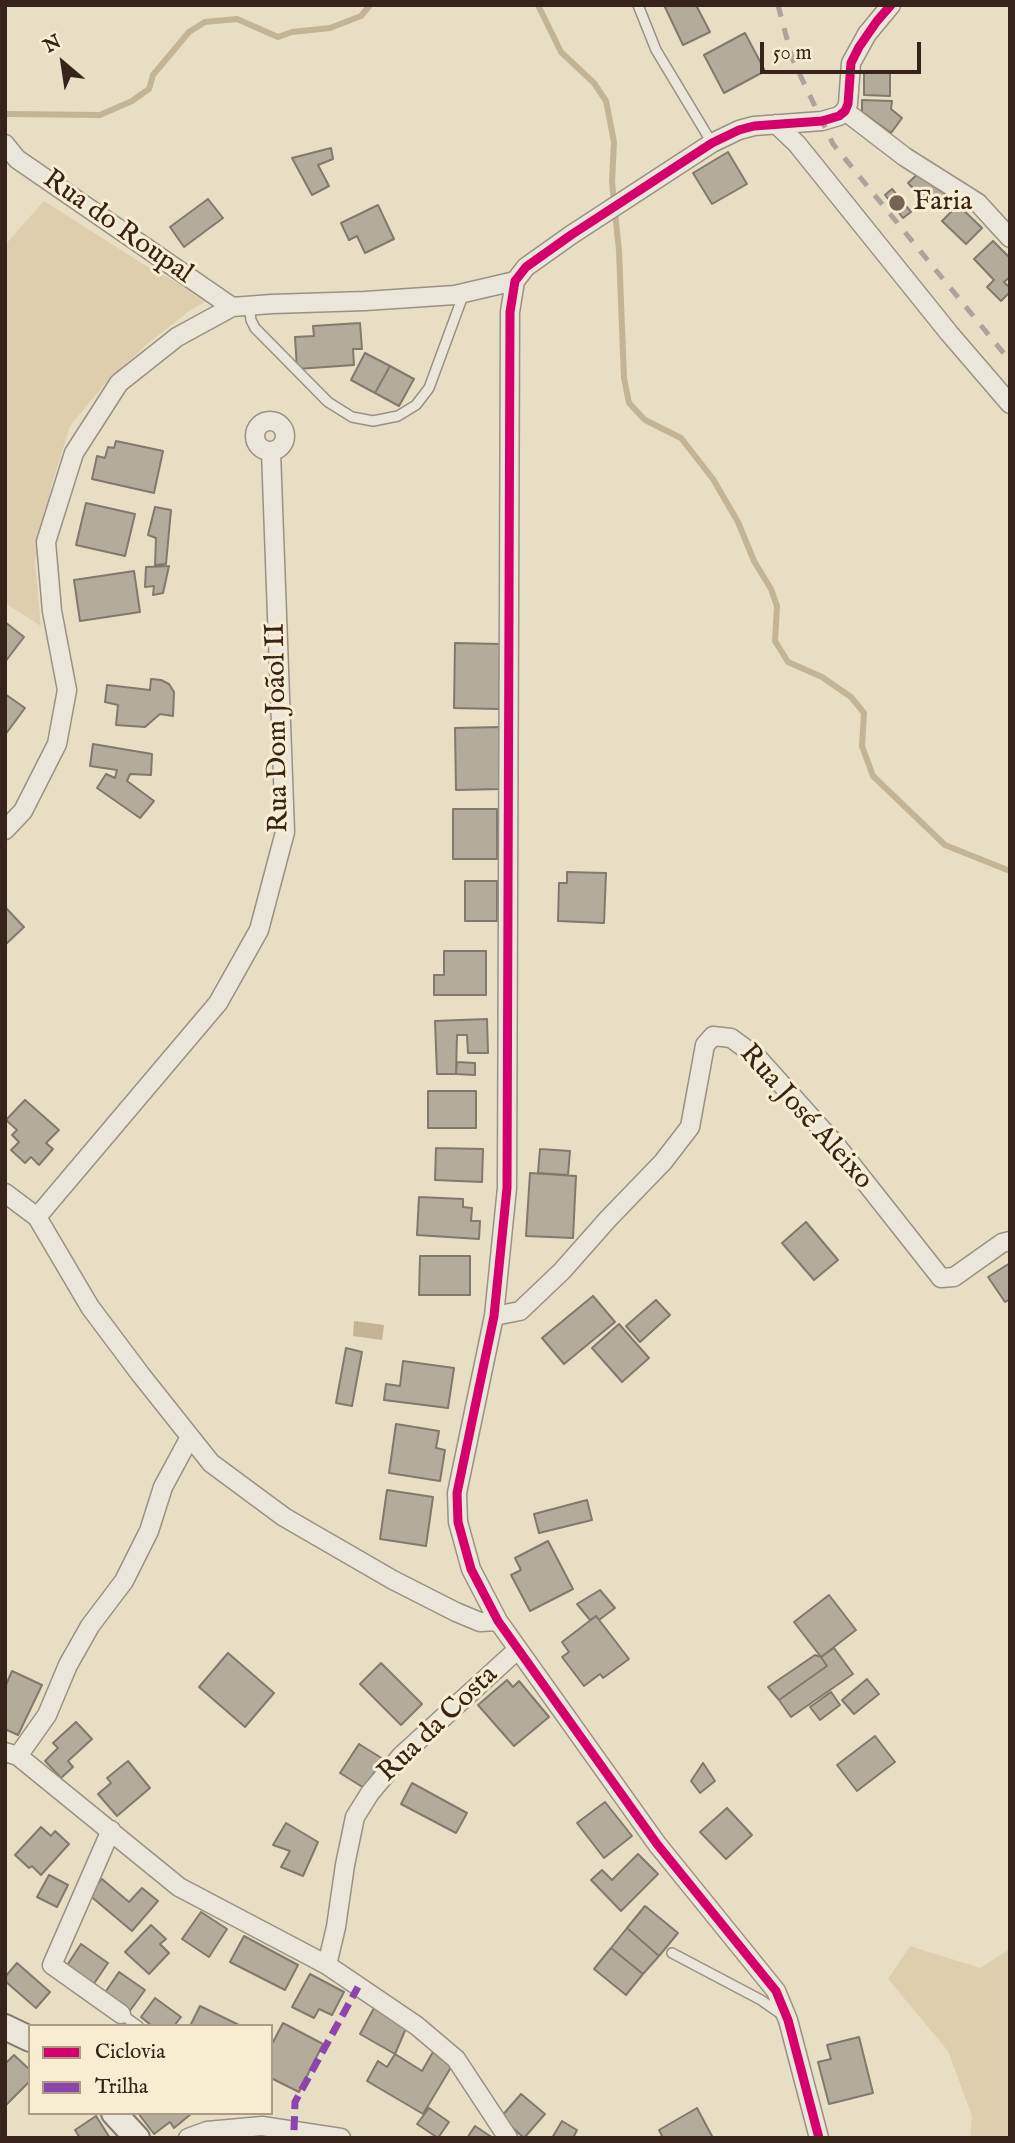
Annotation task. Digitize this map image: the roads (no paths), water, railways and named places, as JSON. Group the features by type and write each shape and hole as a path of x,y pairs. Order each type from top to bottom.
{"main road":[{"path":"5,2027 28,2038"},
{"path":"116,2115 137,2138"}],"street":[{"path":"819,2138 788,2020 776,1991 657,1844 498,1621 471,1569 458,1522 457,1493 494,1316 507,1188 510,312 514,281 526,267 582,227 712,143 739,130 832,119 845,111 848,104 851,63 867,34 891,5"},
{"path":"845,111 905,157 978,203 1010,238"},
{"path":"776,124 797,144 949,333 1010,404"},
{"name":"Rua do Roupal","path":"5,144 17,159 240,306"},
{"path":"5,830 23,811 57,744 67,690 52,611 46,542 74,453 119,383 177,337 240,306 365,301 464,293 514,281"},
{"name":"Rua Dom Joãol II","path":"37,1217 218,1003 259,930 285,832 271,452"},
{"name":"Rua José Aleixo","path":"494,1316 520,1311 562,1271 663,1162 690,1127 705,1045 713,1036 731,1038 757,1057 836,1145 941,1278 954,1277 1010,1241"},
{"path":"5,1194 37,1217 90,1307 211,1462 284,1517 393,1580 480,1622 498,1621"},
{"path":"190,1437 163,1487 149,1531 124,1581 90,1626 68,1665 47,1715 12,1754 111,1830 179,1887 327,1965 417,2026 456,2059 508,2138"},
{"name":"Rua da Costa","path":"327,1965 355,1817 370,1793 401,1756 517,1650"},
{"path":"111,1830 52,1965 121,2014"},
{"path":"188,2138 207,2131 262,2126 341,2138"}],"lane":[{"path":"638,5 656,50 712,143"},
{"path":"240,306 256,328 328,401 352,417 373,421 398,416 416,405 429,388 464,293"},
{"path":"672,1952 761,2000 788,2020"},
{"path":"121,2014 135,2024"}],"waterway":[{"path":"5,114 100,115 132,101 149,89 153,75 189,32 205,22 237,19 278,37 292,32 330,28 361,16 370,5"},
{"path":"538,5 561,52 594,83 606,101 614,142 612,182 619,251 624,378 629,403 645,420 681,438 713,479 771,589 777,606 775,641 788,662 822,677 851,697 864,713 862,746 873,776 945,845 1010,871"}],"railway":[{"path":"778,5 792,58 833,144 1010,361"}],"place":[{"name":"Faria","path":"897,203"}]}
